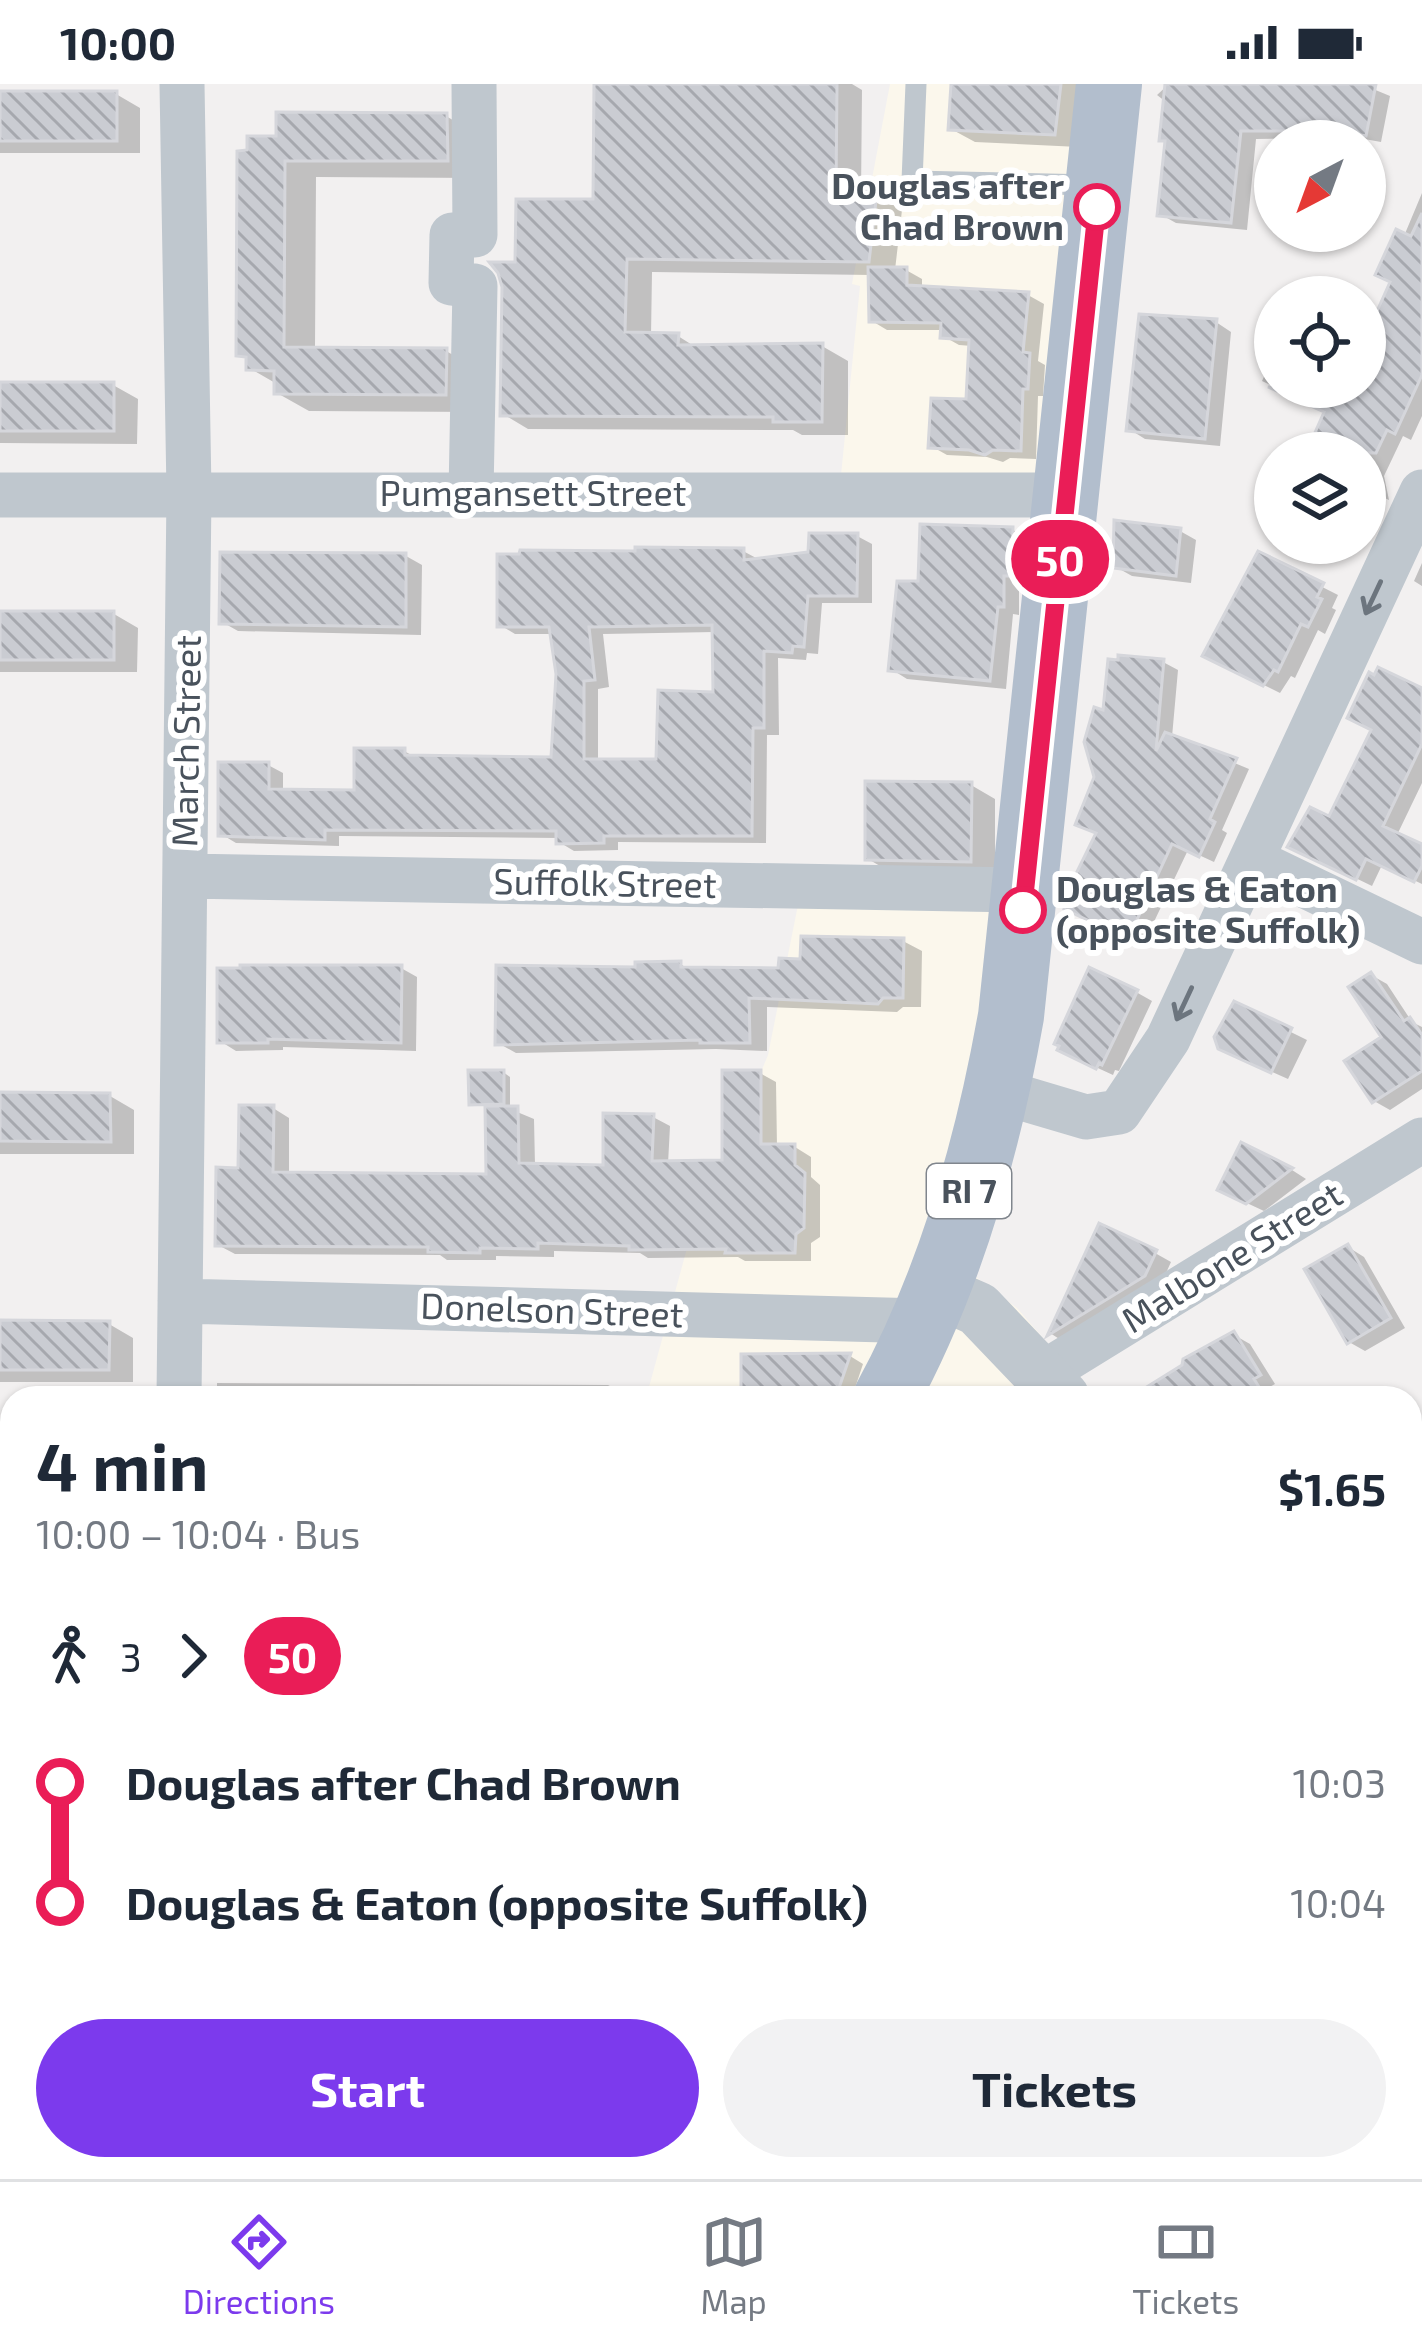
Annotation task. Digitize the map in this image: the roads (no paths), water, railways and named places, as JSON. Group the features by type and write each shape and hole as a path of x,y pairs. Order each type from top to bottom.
{"main road":[{"name":"RI 7","path":"894,1386 929,1305 998,1091 1025,890 1109,84"}],"street":[{"name":"March Street","path":"179,1386 189,492 182,84"},
{"path":"470,493 475,286 451,283 452,235 476,235 474,84"},
{"path":"998,1091 1086,1117 1119,1112 1168,1040 1422,492"},
{"name":"Pumgansett Street","path":"0,495 1067,495"},
{"path":"1252,860 1422,942"},
{"name":"Suffolk Street","path":"185,876 1025,890"},
{"name":"Malbone Street","path":"1052,1386 1422,1140"},
{"name":"Donelson Street","path":"180,1300 929,1305"},
{"path":"929,1305 978,1309 1052,1386"}],"lane":[{"path":"916,84 912,181 1099,185"}],"place":[{"name":"Douglas after Chad Brown","path":"1097,207"},
{"name":"Douglas & Eaton (opposite Suffolk)","path":"1023,910"}]}
